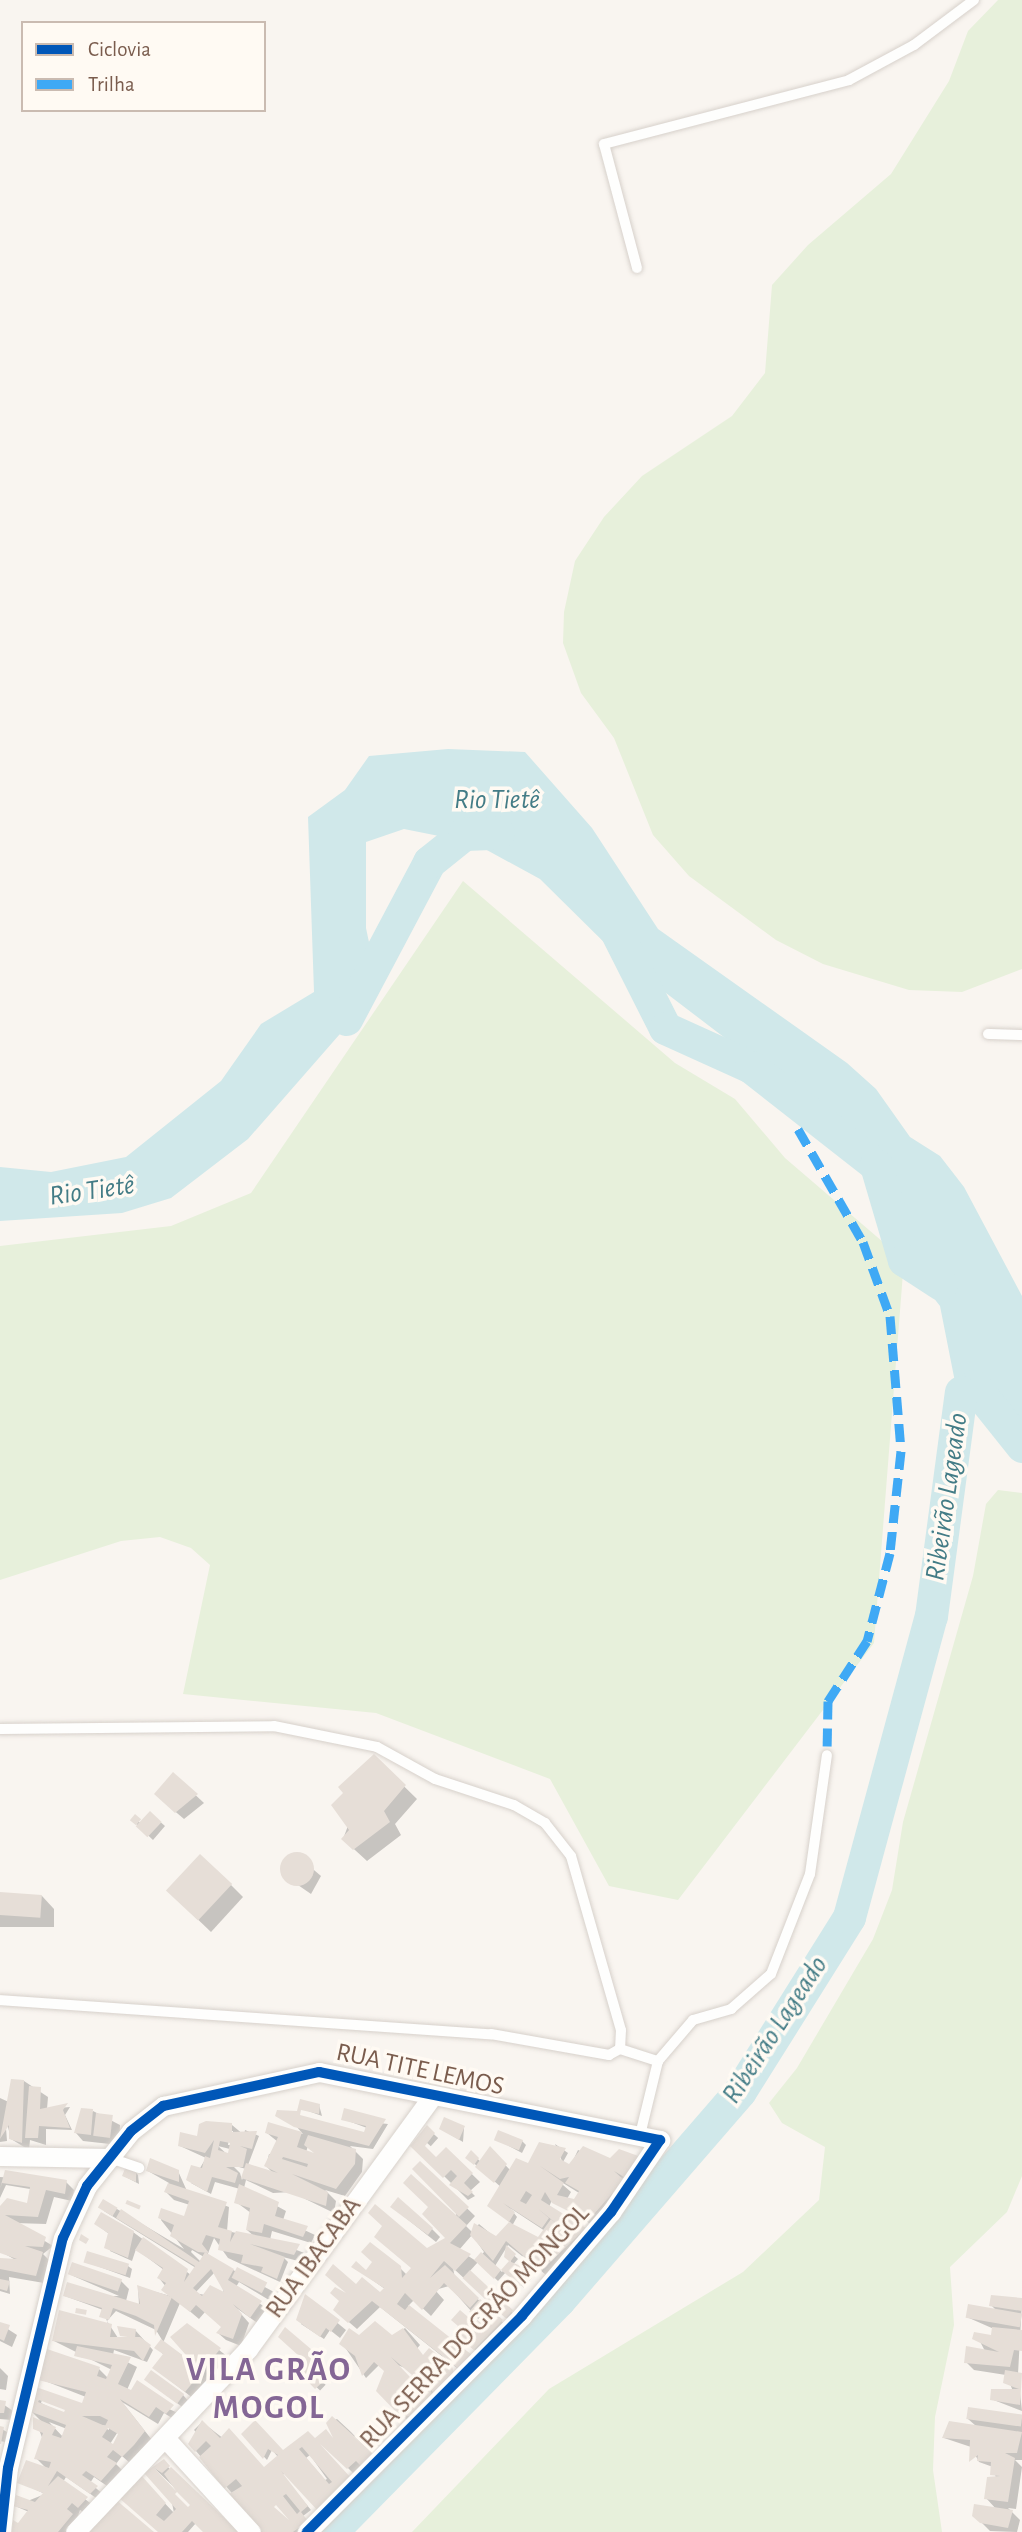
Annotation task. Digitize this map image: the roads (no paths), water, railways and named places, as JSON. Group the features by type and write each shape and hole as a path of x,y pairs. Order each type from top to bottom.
{"street":[{"name":"RUA TITE LEMOS","path":"1,2532 8,2468 54,2269 76,2206 110,2158 163,2106 248,2092 302,2074 337,2075 430,2099 660,2140"},
{"name":"RUA IBACABA","path":"75,2532 166,2439 255,2339 430,2099"},
{"name":"RUA SERRA DO GRÃO MONGOL","path":"307,2532 522,2316 611,2212 660,2140"},
{"path":"0,2156 110,2158"},
{"path":"166,2439 251,2532"}],"lane":[{"path":"638,268 604,144 849,80 914,45 974,0"},
{"path":"988,1034 1022,1035"},
{"path":"0,1729 274,1726 377,1748 435,1779 514,1805 545,1823 571,1856 621,2030 620,2049"},
{"path":"640,2135 658,2061 693,2020 731,2008 771,1974 810,1874 827,1755"},
{"path":"0,2000 491,2034 609,2055 620,2049 658,2061"},
{"path":"110,2158 139,2168"}],"water":[{"name":"Rio Tietê","path":"448,749 525,752 592,828 658,929 847,1063 876,1089 910,1137 940,1156 964,1187 1022,1296 1022,1430 972,1412 955,1382 940,1306 904,1260 896,1202 855,1137 620,958 540,879 474,843 404,829 366,842 366,928 374,966 360,1011 248,1139 171,1198 122,1213 0,1221 0,1167 51,1172 126,1157 221,1081 261,1024 314,992 308,817 345,790 369,756"}],"waterway":[{"name":"Rio Tietê","path":"346,1019 429,862 464,834 498,833"},
{"name":"Rio Tietê","path":"614,927 665,1028 751,1067 876,1165 904,1260 941,1284"},
{"name":"Rio Tietê","path":"974,1386 1022,1446"},
{"name":"Ribeirão Lageado","path":"331,2532 559,2300 740,2091 849,1917 931,1616 961,1392"}],"district":[{"name":"VILA GRÃO MOGOL","path":"269,2390"}]}
